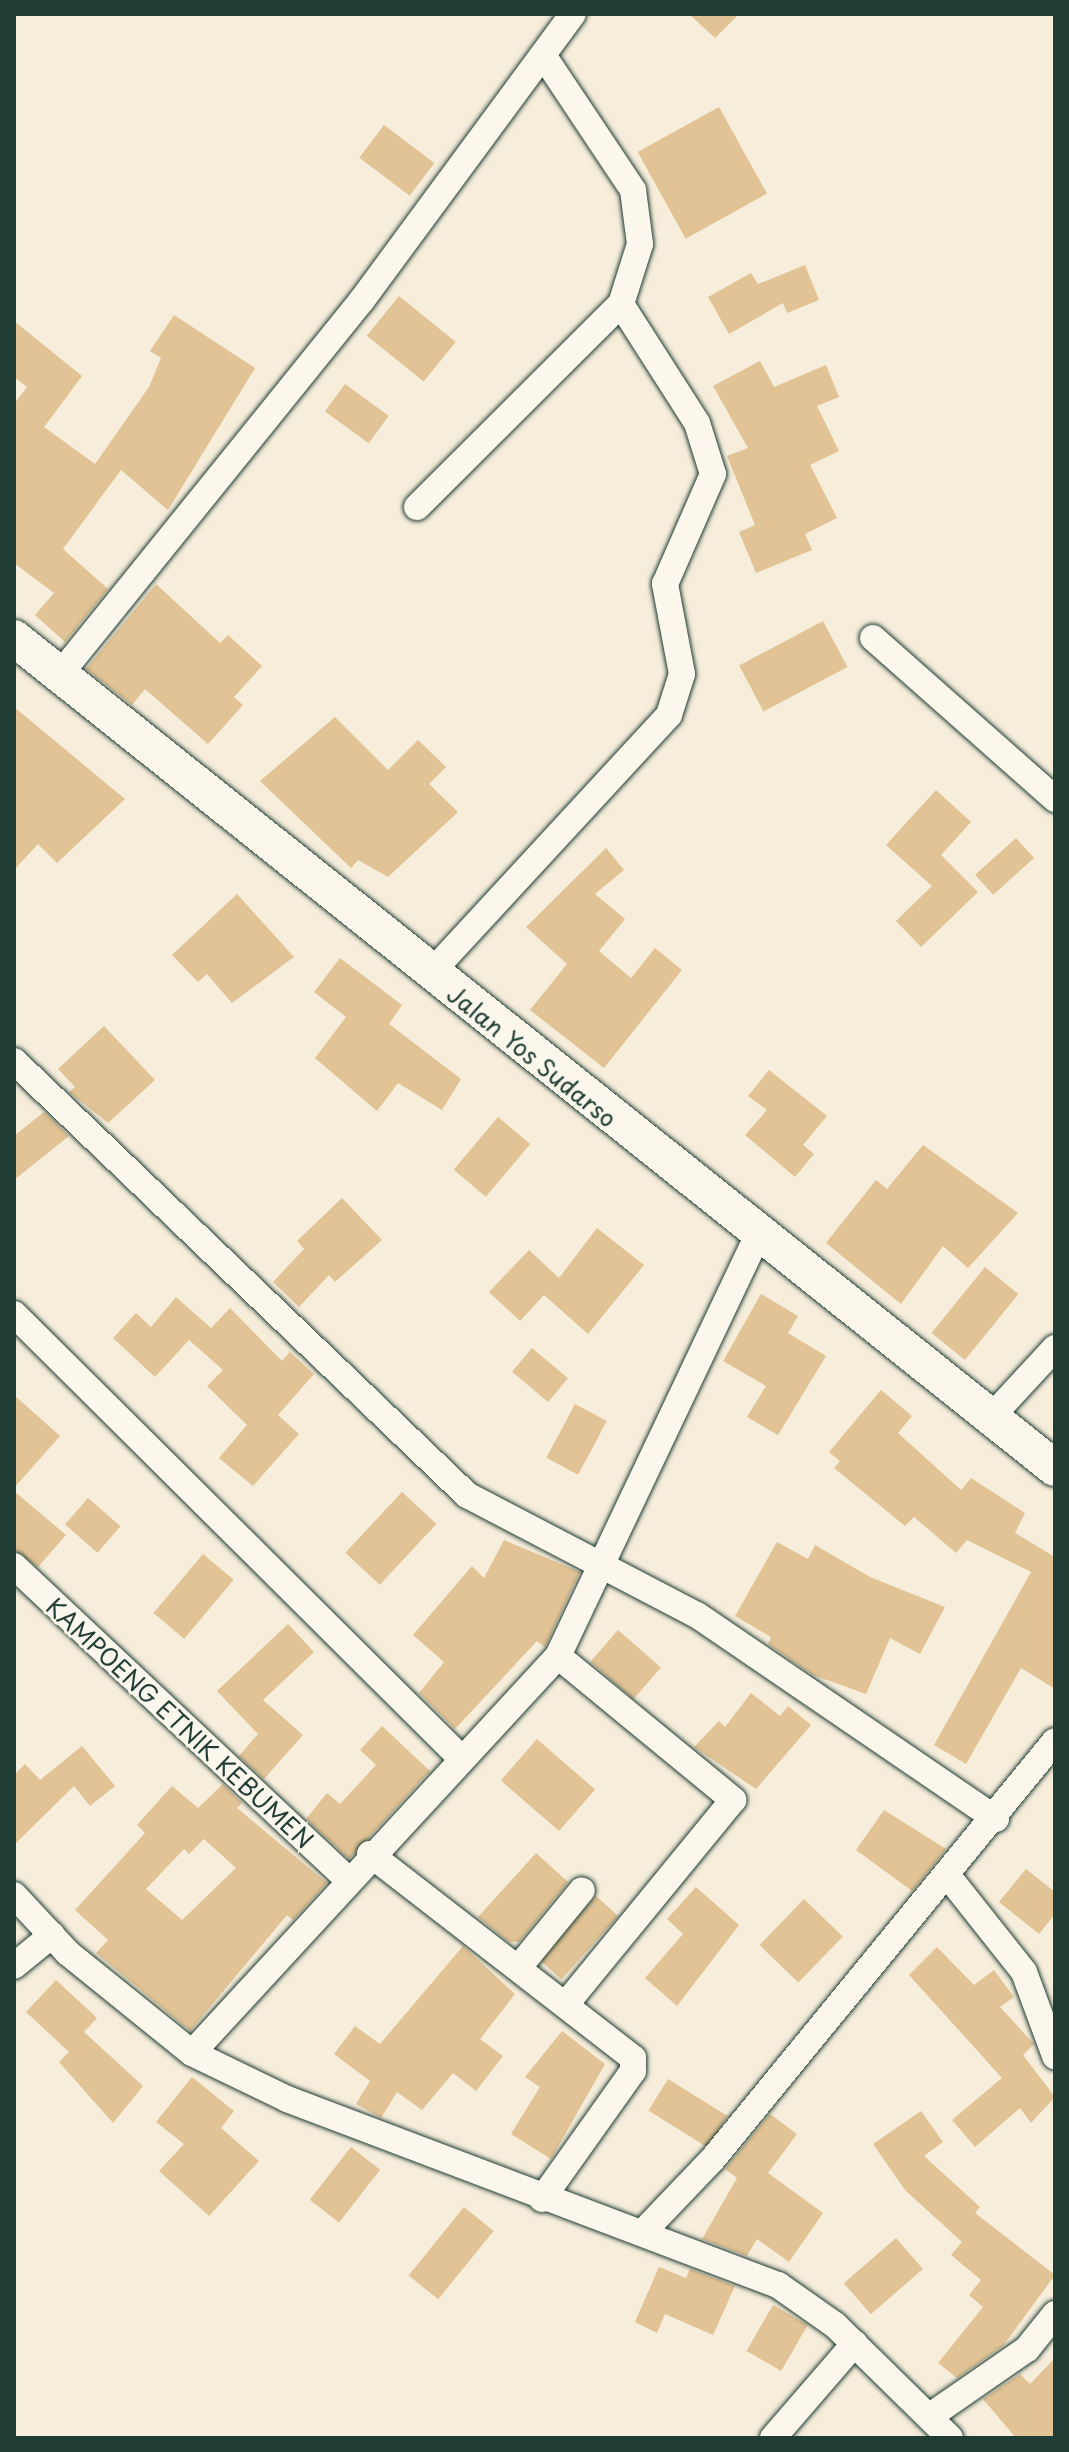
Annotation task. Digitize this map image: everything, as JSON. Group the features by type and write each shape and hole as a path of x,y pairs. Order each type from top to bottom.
{"main road":[{"name":"Jalan Yos Sudarso","path":"14,638 758,1234 994,1414 1055,1468"}],"street":[{"path":"61,673 362,300 545,58 573,14"},
{"path":"417,507 621,304 640,244 633,190 545,58"},
{"path":"430,974 644,746 679,695 682,674 665,584 713,474 697,423 621,304"},
{"path":"873,638 1055,799"},
{"path":"14,1061 467,1495 599,1569 697,1615 996,1819"},
{"path":"192,2053 370,1854 558,1656 758,1234"},
{"path":"14,1314 462,1759"},
{"path":"994,1414 1055,1348"},
{"name":"KAMPOENG ETNIK KEBUMEN","path":"14,1566 347,1879"},
{"path":"558,1656 733,1800 567,2003"},
{"path":"646,2229 996,1819 1055,1741"},
{"path":"370,1854 628,2051 634,2064 542,2199"},
{"path":"948,1876 1024,1972 1055,2056"},
{"path":"519,1967 582,1890"},
{"path":"14,1895 52,1935 192,2053 251,2084 542,2199 646,2229 778,2285 855,2343 933,2414 950,2438"},
{"path":"14,1966 52,1935"},
{"path":"933,2414 1027,2349 1055,2314"},
{"path":"773,2438 855,2343"}],"building":[{"path":"689,14 739,14 715,38"},
{"path":"719,107 767,194 686,239 638,152"},
{"path":"384,125 434,163 410,196 359,158"},
{"path":"805,265 819,300 787,313 783,303 729,334 708,297 751,273 758,284"},
{"path":"399,296 456,342 424,382 367,336"},
{"path":"174,315 255,368 168,510 121,470 63,549 108,589 65,642 35,615 54,593 14,563 14,404 27,387 14,377 14,321 82,376 44,427 95,464 149,387 161,358 150,351"},
{"path":"760,361 774,387 826,365 839,397 817,406 839,451 810,465 837,518 805,534 812,550 756,573 739,532 755,525 727,456 748,448 713,386"},
{"path":"345,384 389,416 369,443 325,412"},
{"path":"156,584 220,643 228,635 262,666 234,697 243,705 208,744 145,689 132,705 86,669"},
{"path":"823,621 847,667 764,712 739,666"},
{"path":"14,707 125,799 57,863 38,844 14,870"},
{"path":"335,717 388,770 418,740 446,767 429,784 458,812 388,877 358,860 351,868 260,781"},
{"path":"936,790 971,822 941,855 978,892 921,947 896,921 932,886 886,845"},
{"path":"1016,838 1034,858 993,895 975,875"},
{"path":"606,848 624,870 595,894 625,919 599,951 631,978 655,948 682,970 604,1068 530,1010 567,964 526,927"},
{"path":"237,894 294,957 232,1003 207,974 198,982 172,955"},
{"path":"340,958 402,1005 389,1024 461,1079 442,1110 398,1083 377,1111 315,1058 346,1017 314,992"},
{"path":"104,1026 155,1080 108,1123 69,1092 75,1087 58,1069"},
{"path":"769,1070 827,1116 803,1145 814,1154 795,1177 745,1135 767,1110 748,1096"},
{"path":"44,1112 69,1136 14,1180 14,1136"},
{"path":"498,1117 530,1144 486,1197 454,1170"},
{"path":"923,1145 1018,1213 968,1268 943,1246 901,1304 826,1243 876,1180 887,1189"},
{"path":"342,1198 382,1240 335,1282 329,1275 299,1307 273,1282 304,1249 297,1241"},
{"path":"597,1228 644,1265 588,1334 544,1295 520,1321 489,1292 529,1250 559,1278"},
{"path":"985,1267 1018,1294 965,1360 932,1333"},
{"path":"761,1294 798,1316 788,1333 826,1356 778,1435 747,1417 766,1386 723,1361"},
{"path":"176,1297 211,1328 230,1308 282,1361 290,1352 314,1374 278,1415 299,1434 253,1486 219,1458 247,1425 207,1386 223,1370 189,1340 155,1377 113,1338 136,1313 151,1327"},
{"path":"532,1348 568,1378 548,1402 512,1372"},
{"path":"881,1390 912,1416 898,1433 961,1490 971,1478 1025,1513 1015,1533 1055,1557 1055,1689 1021,1668 966,1764 934,1745 1031,1572 967,1540 956,1553 914,1517 905,1526 834,1468 840,1461 829,1452"},
{"path":"14,1395 60,1436 14,1488"},
{"path":"575,1404 607,1421 578,1475 546,1458"},
{"path":"14,1491 66,1535 38,1567 14,1550"},
{"path":"402,1492 436,1524 380,1585 345,1553"},
{"path":"88,1498 120,1526 97,1553 65,1524"},
{"path":"504,1540 580,1572 545,1647 537,1641 455,1729 419,1693 444,1662 413,1635 472,1566 484,1578"},
{"path":"777,1542 808,1559 815,1545 870,1577 945,1607 920,1654 890,1638 866,1694 813,1675 768,1644 771,1637 735,1616"},
{"path":"203,1554 234,1580 184,1639 154,1613"},
{"path":"288,1624 314,1652 263,1700 303,1735 264,1779 239,1756 258,1734 217,1691"},
{"path":"618,1630 661,1667 633,1699 590,1662"},
{"path":"751,1693 780,1716 788,1706 811,1725 756,1789 694,1747 719,1721 725,1727"},
{"path":"382,1726 430,1771 349,1859 306,1819 327,1793 340,1804 376,1765 360,1750"},
{"path":"537,1739 595,1790 559,1831 501,1781"},
{"path":"82,1746 115,1786 90,1806 74,1786 14,1845 14,1775 25,1764 40,1780"},
{"path":"223,1784 242,1803 237,1808 327,1883 293,1920 287,1915 190,2031 96,1953 108,1940 75,1910 145,1833 137,1825 172,1786 198,1808","holes":["204,1839 236,1868 182,1920 146,1889 184,1849 189,1854"]},
{"path":"884,1810 946,1849 912,1891 856,1850"},
{"path":"536,1853 568,1882 519,1942 509,1942 478,1917"},
{"path":"1026,1869 1055,1892 1055,1914 1039,1934 999,1902"},
{"path":"696,1887 739,1925 677,2006 645,1978 683,1934 667,1919"},
{"path":"596,1896 618,1916 561,1979 539,1959"},
{"path":"804,1899 843,1937 798,1983 760,1945"},
{"path":"463,1946 515,1994 480,2039 503,2056 476,2091 453,2073 422,2110 397,2092 381,2118 356,2104 370,2081 334,2054 355,2026 380,2044"},
{"path":"937,1947 974,1985 994,1970 1014,1997 1000,2007 1034,2044 1023,2055 1055,2097 1031,2123 1020,2108 975,2147 952,2120 1002,2078 909,1975"},
{"path":"56,1980 97,2018 84,2032 143,2086 113,2123 59,2062 69,2052 26,2012"},
{"path":"562,2031 605,2064 551,2159 511,2134 540,2087 525,2077"},
{"path":"192,2077 234,2111 221,2128 259,2161 209,2216 159,2171 184,2144 156,2122"},
{"path":"668,2079 727,2116 708,2147 648,2110"},
{"path":"921,2111 943,2142 924,2156 980,2207 975,2213 1055,2275 1003,2346 957,2378 938,2363 983,2307 969,2295 981,2280 951,2255 962,2242 905,2190 873,2144"},
{"path":"770,2114 797,2134 768,2173 823,2213 789,2262 757,2239 747,2256 702,2239 737,2178 725,2169"},
{"path":"351,2147 380,2170 339,2223 310,2200"},
{"path":"464,2207 494,2231 438,2299 409,2275"},
{"path":"896,2238 923,2269 871,2314 844,2283"},
{"path":"659,2267 686,2278 690,2269 735,2286 713,2335 665,2314 657,2333 635,2322"},
{"path":"773,2305 808,2325 781,2371 746,2351"},
{"path":"1055,2358 1055,2438 1016,2438 983,2399 1020,2374 1030,2384"}]}
